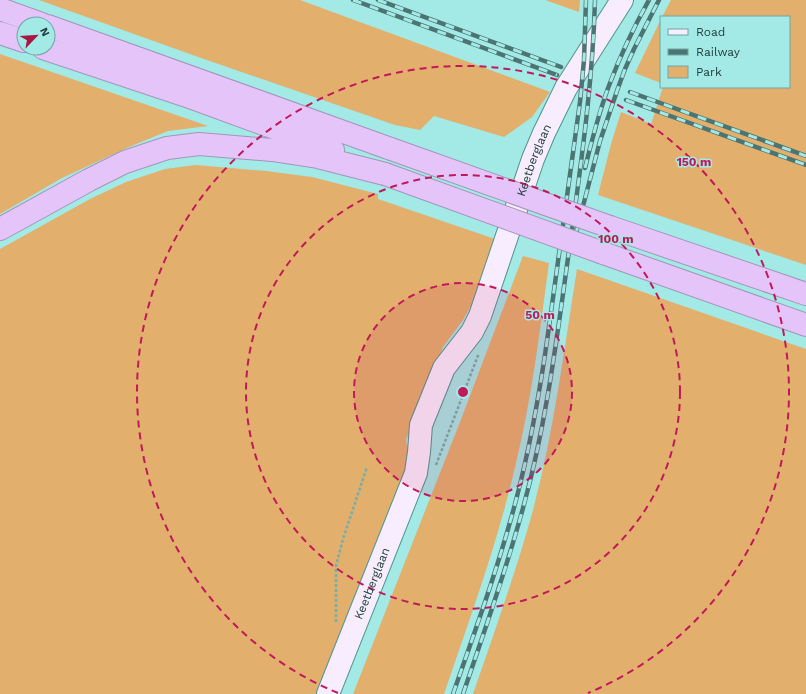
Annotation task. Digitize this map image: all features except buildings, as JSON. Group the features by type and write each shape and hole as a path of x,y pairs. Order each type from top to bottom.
{"highway":[{"path":"0,9 20,16"},
{"path":"56,29 610,227 806,294"},
{"path":"0,33 16,38"},
{"path":"56,52 321,145 384,174 806,324"},
{"path":"0,229 125,162 167,148 199,144 272,150 318,157 384,174"}],"main road":[{"name":"Keetberglaan","path":"328,694 416,473 421,425 444,368 472,332 480,316 533,159 544,133 566,88 622,0"}],"path":[{"path":"336,592 336,566 343,539 367,466"}],"green space":[{"path":"39,0 300,0 550,92 532,117 504,137 434,116 420,130 395,125"},
{"path":"545,0 580,0 579,12"},
{"path":"671,0 806,0 806,265 598,195 621,112 651,124 663,88 790,88 790,16 663,16"},
{"path":"660,21 660,83 635,73"},
{"path":"0,54 208,126 168,131 129,147 62,178 0,214"},
{"path":"196,165 266,171 312,177 378,194 378,199 495,239 480,290 463,320 443,347 406,440 410,465 320,694 0,694 0,249 90,199 126,182 165,169"},
{"path":"523,256 549,263 527,413 501,522 444,694 353,694 460,422"},
{"path":"577,269 806,349 806,694 473,694 533,510 547,450 558,390"}],"railway":[{"path":"353,0 557,75"},
{"path":"378,0 561,67"},
{"path":"453,694 501,552 520,483 534,419 542,377 580,102 584,60 586,0"},
{"path":"463,694 523,508 547,402 573,223 587,112 595,0"},
{"path":"585,168 599,115 610,83 628,41 649,0"},
{"path":"576,233 600,141 618,88 634,49 659,0"},
{"path":"630,92 806,156"},
{"path":"626,100 806,165"}]}
